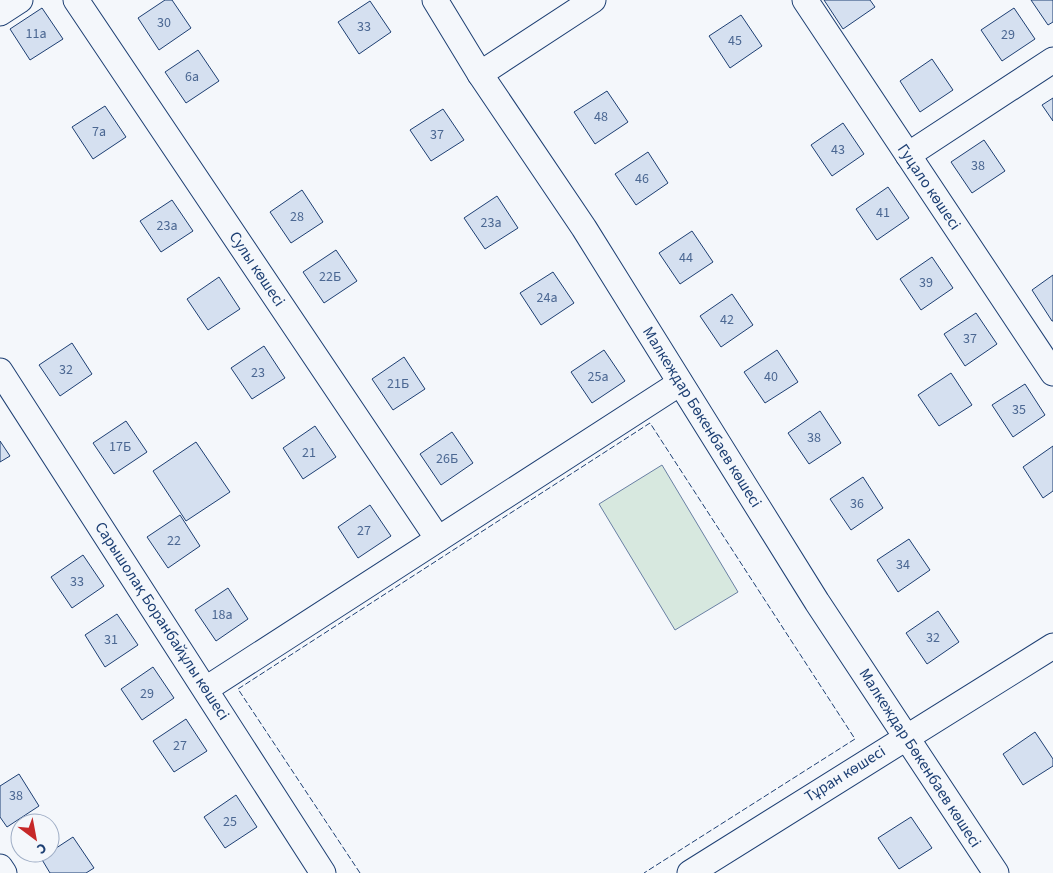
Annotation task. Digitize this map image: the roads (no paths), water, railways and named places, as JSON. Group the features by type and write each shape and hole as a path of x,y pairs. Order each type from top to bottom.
{"street":[{"path":"0,13 20,0"},
{"name":"Сулы көшесі","path":"76,0 438,539"},
{"name":"Малкеждар Бөкенбаев көшесі","path":"435,0 480,74 584,228 817,602 996,873"},
{"path":"480,74 593,0"},
{"name":"Гуцало көшесі","path":"805,0 1052,370"},
{"path":"908,155 1053,60"},
{"name":"Сарышолақ Боранбайұлы көшесі","path":"0,371 323,873"},
{"path":"206,689 680,383"},
{"name":"Тұран көшесі","path":"690,873 906,736 1053,646"},
{"path":"0,867 4,873"}]}
